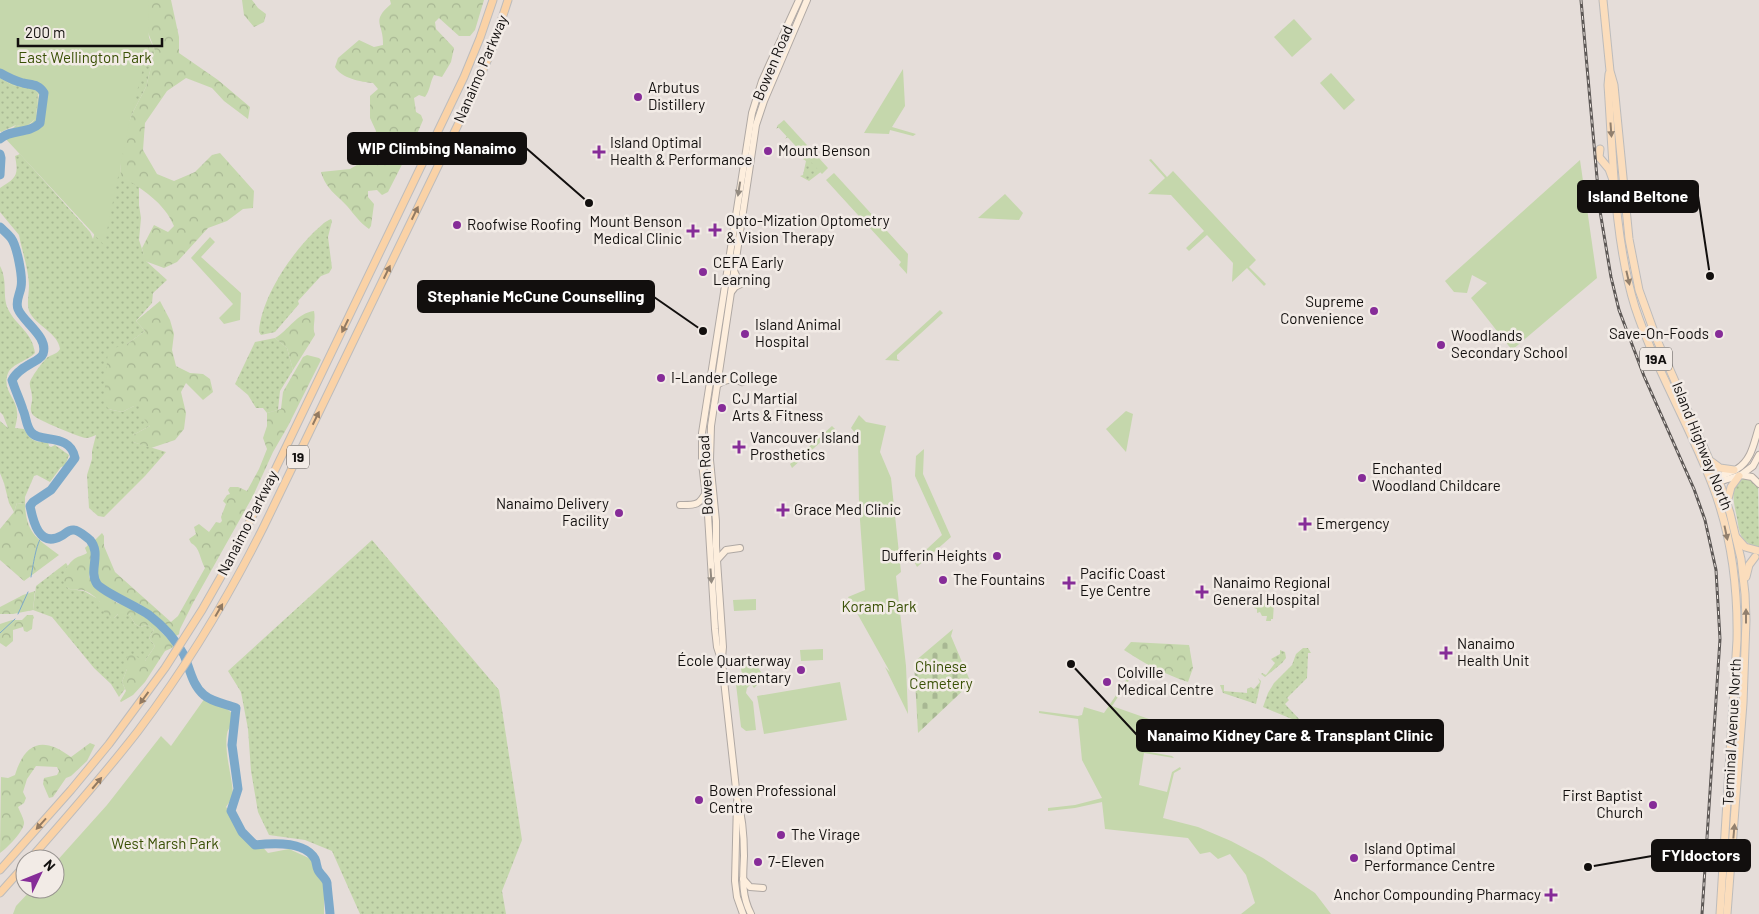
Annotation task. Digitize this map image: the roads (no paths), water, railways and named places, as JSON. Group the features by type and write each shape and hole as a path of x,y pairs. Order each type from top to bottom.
{"highway":[{"name":"Nanaimo Parkway","path":"0,870 97,759 142,701 186,636 225,570 266,489 460,85 480,38 493,0"},
{"name":"Nanaimo Parkway","path":"39,849 121,753 179,674 194,652 244,565 476,86 494,45 508,0"},
{"path":"0,893 15,876"}],"main road":[{"name":"Bowen Road","path":"722,662 717,647 713,605 706,491 702,463 702,433 752,113 762,81 799,0"},
{"name":"Bowen Road","path":"742,914 735,881 737,798 722,662 723,647 716,521 710,448 756,125 764,101 807,0"},
{"name":"Island Highway North","path":"1603,0 1632,259 1643,303 1710,460 1730,550"},
{"name":"Island Highway North","path":"1610,71 1608,85 1616,191 1623,256 1632,294 1640,319 1727,504 1741,559"},
{"path":"1600,150 1599,157 1609,169 1616,191"},
{"path":"732,291 743,283 738,280 735,273"},
{"path":"721,307 720,344 723,349"},
{"path":"1640,319 1659,356 1666,359"},
{"path":"712,362 716,370 713,390 715,403"},
{"path":"718,385 730,379 742,382"},
{"path":"1727,504 1731,487 1743,464 1751,454 1759,426"},
{"path":"1751,454 1753,466"},
{"path":"1716,481 1738,474 1753,466 1759,455"},
{"path":"1710,460 1720,468 1752,477 1759,484"},
{"path":"680,505 696,504 702,500 706,491"},
{"path":"1736,535 1745,547 1758,554"},
{"path":"717,560 726,550 740,548"},
{"path":"1730,550 1741,559 1758,554"},
{"name":"Terminal Avenue North","path":"1720,914 1738,620 1730,550"},
{"path":"1745,594 1747,569 1758,554"},
{"name":"Terminal Avenue North","path":"1727,914 1745,640 1745,594 1741,559"},
{"path":"1739,750 1736,737 1738,712 1734,703 1739,693 1745,640"},
{"name":"Bowen Road","path":"737,798 742,813 743,825 742,878 744,895 751,914"},
{"path":"742,878 750,887 763,888"}],"waterway":[{"path":"0,73 17,81 38,86 44,93 40,123 35,127 0,139"},
{"path":"0,154 0,175"},
{"path":"0,227 13,242 19,262 21,282 17,300 18,309 39,336 44,348 41,357 20,371 12,380 13,384 31,432 67,445 72,450 75,458 51,490 30,506 35,525 42,536 47,538 53,539 69,531 76,530 90,540 95,551 94,573 97,584 159,623 181,649 194,682 200,691 211,699 236,708 232,745 238,789 231,811 242,832 255,845 288,844 310,853 327,883 330,914"},
{"path":"31,577 36,549 42,537"},
{"path":"18,614 28,592"},
{"path":"0,633 15,619"}],"railway":[{"path":"1581,0 1600,211 1611,277 1619,310 1644,376 1694,489 1705,520 1716,570 1720,639 1702,914"}],"place":[{"name":"Arbutus Distillery","path":"638,97"},
{"name":"Mount Benson","path":"768,151"},
{"name":"Island Optimal Health & Performance","path":"599,152"},
{"name":"WIP Climbing Nanaimo","path":"589,203"},
{"name":"Roofwise Roofing","path":"457,225"},
{"name":"Opto-Mization Optometry & Vision Therapy","path":"715,230"},
{"name":"Mount Benson Medical Clinic","path":"693,231"},
{"name":"CEFA Early Learning","path":"703,272"},
{"name":"Island Beltone","path":"1710,276"},
{"name":"Supreme Convenience","path":"1374,311"},
{"name":"Stephanie McCune Counselling","path":"703,331"},
{"name":"Island Animal Hospital","path":"745,334"},
{"name":"Save-On-Foods","path":"1719,334"},
{"name":"Woodlands Secondary School","path":"1441,345"},
{"name":"I-Lander College","path":"661,378"},
{"name":"CJ Martial Arts & Fitness","path":"722,408"},
{"name":"Vancouver Island Prosthetics","path":"739,447"},
{"name":"Enchanted Woodland Childcare","path":"1362,478"},
{"name":"Grace Med Clinic","path":"783,510"},
{"name":"Nanaimo Delivery Facility","path":"619,513"},
{"name":"Emergency","path":"1305,524"},
{"name":"Dufferin Heights","path":"997,556"},
{"name":"The Fountains","path":"943,580"},
{"name":"Pacific Coast Eye Centre","path":"1069,583"},
{"name":"Nanaimo Regional General Hospital","path":"1202,592"},
{"name":"Nanaimo Health Unit","path":"1446,653"},
{"name":"Nanaimo Kidney Care & Transplant Clinic","path":"1071,664"},
{"name":"École Quarterway Elementary","path":"801,670"},
{"name":"Colville Medical Centre","path":"1107,682"},
{"name":"Bowen Professional Centre","path":"699,800"},
{"name":"First Baptist Church","path":"1653,805"},
{"name":"The Virage","path":"781,835"},
{"name":"Island Optimal Performance Centre","path":"1354,858"},
{"name":"7-Eleven","path":"758,862"},
{"name":"FYIdoctors","path":"1588,867"},
{"name":"Anchor Compounding Pharmacy","path":"1551,895"}],"park label":[{"name":"East Wellington Park","path":"85,58"},
{"name":"Koram Park","path":"879,607"},
{"name":"Chinese Cemetery","path":"941,676"},
{"name":"West Marsh Park","path":"165,844"}]}
